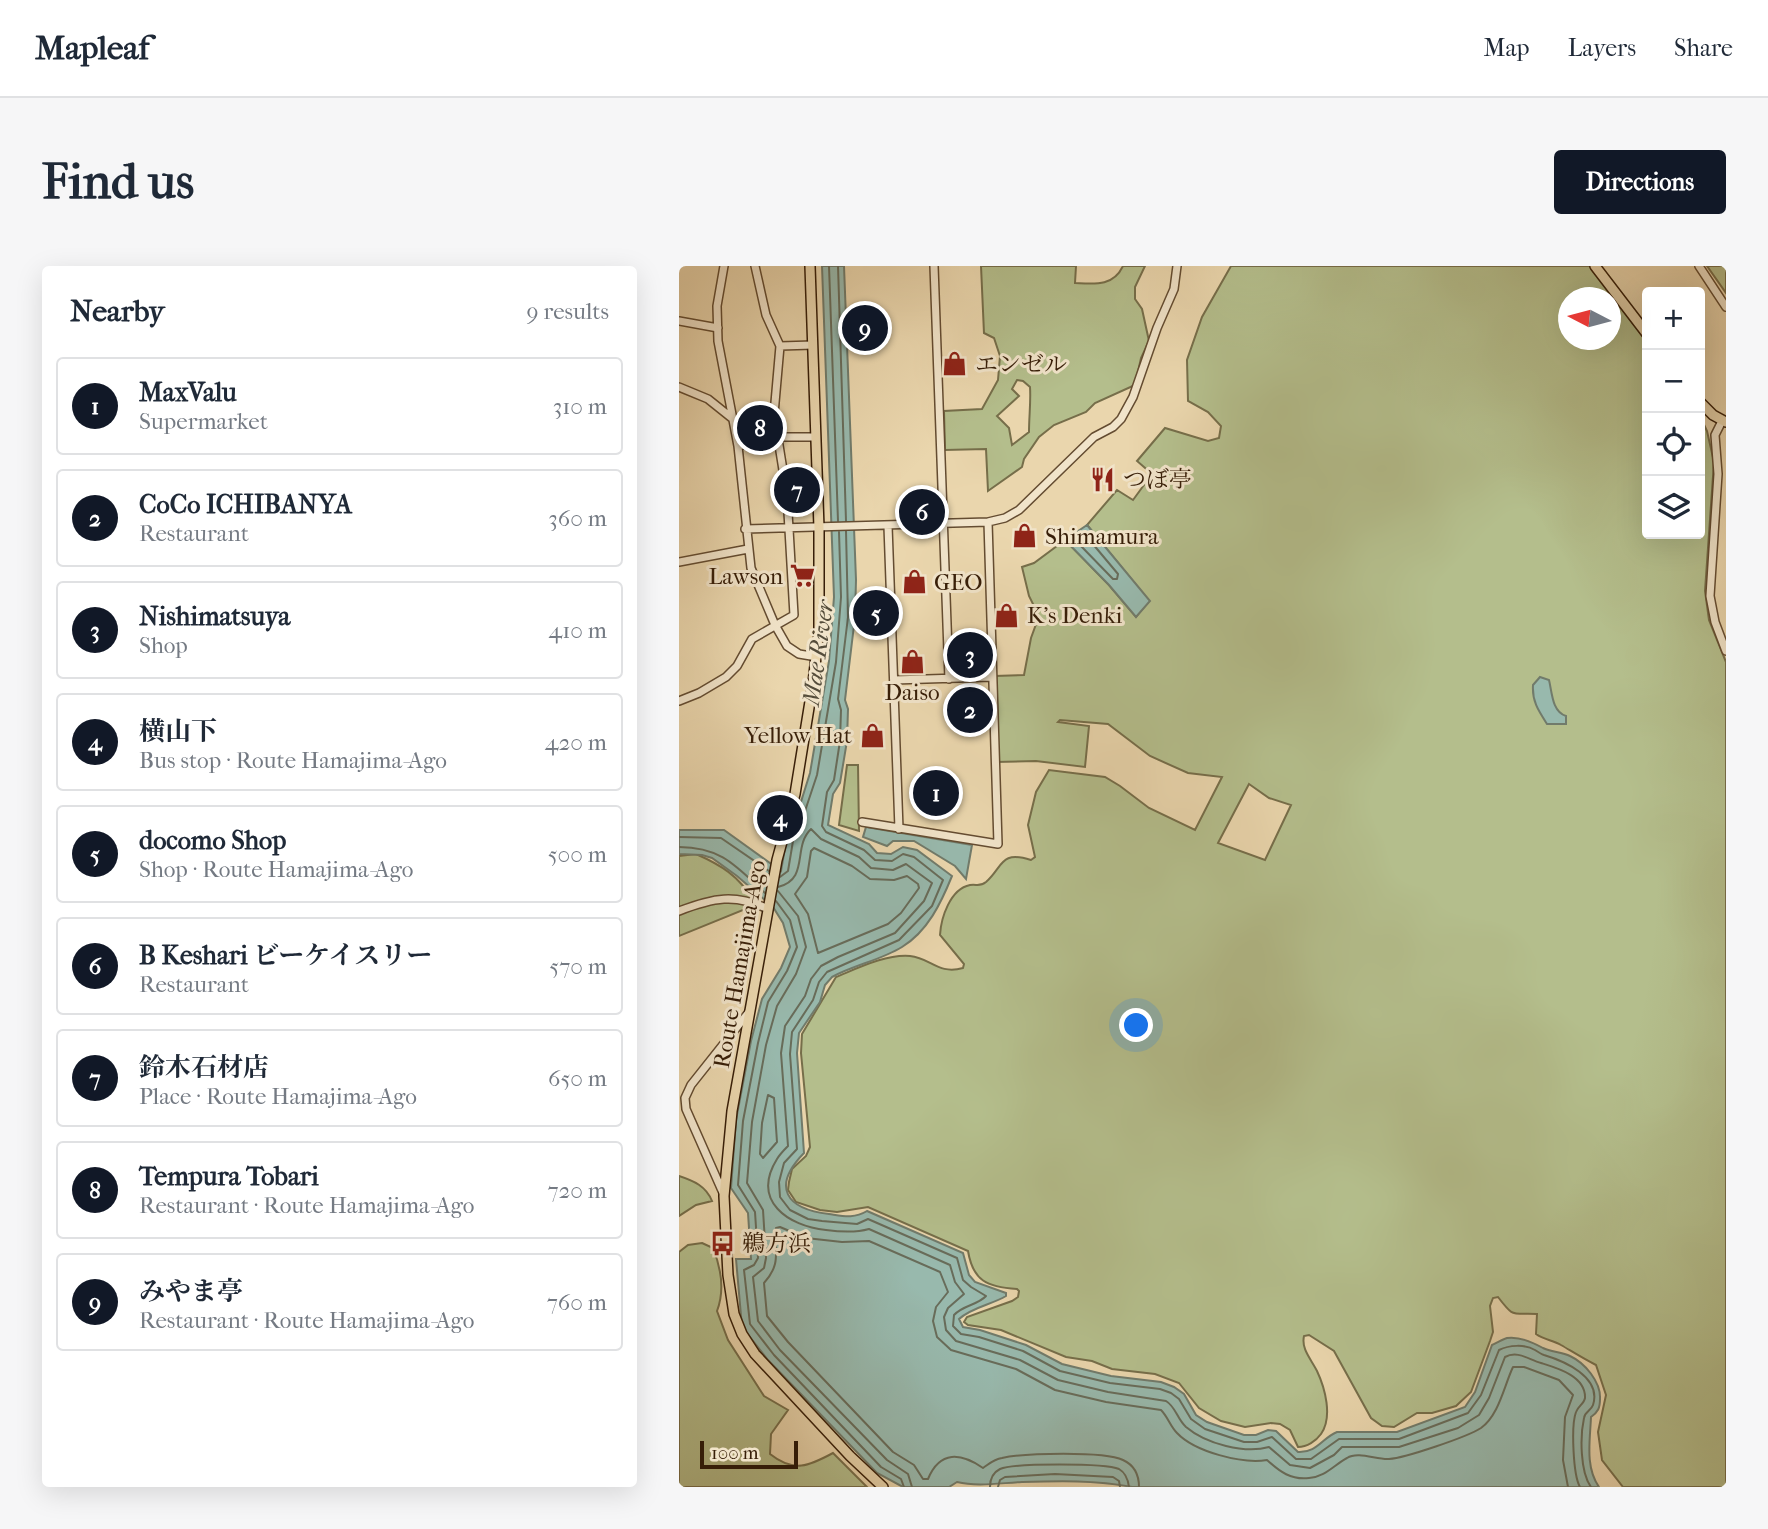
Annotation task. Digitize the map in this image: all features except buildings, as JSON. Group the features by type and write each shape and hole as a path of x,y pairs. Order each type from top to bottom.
{"main road":[{"name":"Route Hamajima-Ago","path":"810,266 822,528 817,657 795,794 777,860 732,1111 725,1196 729,1290 742,1334 764,1366 883,1487"},
{"path":"1595,266 1642,327"},
{"path":"1705,407 1724,421"}],"street":[{"path":"724,266 717,306 717,328 739,446 745,529 751,568 787,646 794,652 817,657"},
{"path":"679,701 726,677 737,666 752,639 794,615 789,529 774,414 780,346 766,315 755,266"},
{"path":"934,266 949,679"},
{"path":"745,529 988,522 1005,518 1019,510 1094,437 1113,427 1121,419 1133,397 1174,289 1177,266"},
{"path":"1699,266 1726,307"},
{"path":"679,321 717,328"},
{"path":"780,346 813,345"},
{"path":"679,387 708,399 734,420"},
{"path":"1724,421 1715,435 1718,474 1710,596 1715,622 1726,651"},
{"path":"739,446 779,437 816,437"},
{"path":"862,822 998,844 988,522"},
{"path":"888,526 899,829"},
{"path":"679,562 748,549"},
{"path":"894,680 991,677"},
{"path":"679,911 715,900 735,898 768,907"},
{"path":"725,1196 686,1109 685,1098 691,1086 751,1008"}],"green space":[{"path":"981,266 1076,266 1075,283 1089,284 1114,278 1123,266 1145,266 1135,287 1135,299 1142,309 1149,341 1141,358 1135,385 1095,403 1086,412 1054,425 1039,437 1024,459 1022,467 988,491 986,449 945,450 944,411 982,409 998,380 1000,356 994,338 984,333","holes":["1017,380 1030,387 1029,432 1012,445 1009,428 997,416 1019,396 1012,389"]},
{"path":"1231,266 1590,266 1606,287 1558,287 1558,350 1621,350 1621,307 1642,335 1642,539 1705,539 1705,427 1714,462 1705,591 1709,620 1726,662 1726,1487 1623,1487 1602,1460 1598,1432 1606,1395 1596,1365 1558,1343 1536,1334 1537,1314 1514,1313 1498,1297 1493,1298 1490,1306 1493,1332 1471,1392 1456,1406 1432,1413 1417,1413 1394,1427 1382,1426 1371,1418 1334,1351 1309,1335 1304,1336 1305,1350 1323,1386 1327,1419 1319,1437 1308,1445 1298,1447 1290,1430 1280,1424 1245,1427 1221,1421 1199,1408 1179,1383 1155,1374 1112,1369 1092,1361 1066,1357 1001,1330 968,1325 964,1322 967,1317 1012,1301 1018,1297 1019,1291 983,1280 974,1269 968,1251 868,1207 837,1212 820,1210 796,1202 788,1190 792,1169 806,1156 810,1147 801,1053 802,1034 836,977 872,962 901,956 917,957 941,968 963,968 964,964 940,935 948,905 963,888 986,882 1008,859 1021,857 1031,860 1035,857 1028,825 1036,792 1049,770 1105,777 1149,808 1195,830 1222,777 1188,773 1150,756 1108,724 1060,720 1058,722 1089,726 1085,767 1036,761 996,762 995,676 1024,675 1031,638 1039,616 1029,596 1022,567 1034,563 1065,540 1136,617 1149,601 1087,525 1117,490 1133,500 1152,474 1137,461 1165,428 1208,441 1219,438 1221,426 1208,412 1188,401 1187,360 1202,317","holes":["1249,784 1269,798 1291,805 1265,860 1218,843"]},
{"path":"1707,266 1726,266 1726,293"},
{"path":"847,765 858,765 859,831 839,825"},
{"path":"696,854 729,872 753,900 748,908 679,936 679,856"},
{"path":"679,1176 699,1185 712,1201 696,1205 679,1216"},
{"path":"702,1243 713,1248 718,1263 721,1287 717,1311 728,1340 764,1396 788,1410 771,1434 770,1454 787,1464 801,1466 833,1453 867,1487 679,1487 679,1252 688,1245"}],"water":[{"path":"822,266 844,266 856,580 855,617 845,700 848,709 847,741 840,783 833,794 828,825 869,844 877,853 891,854 903,847 917,850 952,876 938,906 919,933 894,952 832,977 825,985 820,1002 799,1033 797,1053 804,1153 788,1176 788,1194 802,1207 814,1211 848,1216 867,1211 963,1253 969,1275 975,1282 1006,1293 1006,1296 964,1315 959,1319 963,1327 1026,1345 1062,1364 1111,1376 1161,1382 1184,1394 1196,1415 1207,1422 1244,1435 1276,1431 1298,1452 1315,1448 1337,1432 1397,1432 1465,1407 1475,1392 1492,1345 1505,1339 1522,1339 1567,1355 1586,1368 1600,1393 1599,1407 1591,1417 1589,1444 1592,1471 1599,1487 1132,1487 1063,1481 981,1484 957,1482 949,1487 903,1487 877,1473 768,1360 742,1327 736,1259 751,1259 748,1213 731,1188 736,1120 762,999 790,947 783,923 773,907 737,876 712,858 679,854 679,830 724,830 781,871 788,831 794,824 810,773 829,661 834,597"},
{"path":"1087,525 1150,601 1136,617 1065,540"},
{"path":"1540,677 1549,680 1555,706 1566,716 1566,724 1547,724 1538,710 1533,696 1533,685"},
{"path":"866,827 972,845 966,879 955,866 914,841 893,841 887,846 863,837"}],"place":[{"name":"みやま亭","path":"865,328"},
{"name":"エンゼル","path":"955,364"},
{"name":"Tempura Tobari","path":"760,428"},
{"name":"つぼ亭","path":"1103,479"},
{"name":"鈴木石材店","path":"797,490"},
{"name":"B Keshari ビーケイスリー","path":"922,512"},
{"name":"Shimamura","path":"1025,536"},
{"name":"Lawson","path":"803,576"},
{"name":"GEO","path":"914,582"},
{"name":"docomo Shop","path":"876,613"},
{"name":"K's Denki","path":"1007,615"},
{"name":"Nishimatsuya","path":"970,655"},
{"name":"Daiso","path":"912,662"},
{"name":"CoCo ICHIBANYA","path":"970,710"},
{"name":"Yellow Hat","path":"872,735"},
{"name":"MaxValu","path":"936,793"},
{"name":"横山下","path":"780,818"},
{"name":"鵜方浜","path":"722,1243"}],"water label":[{"name":"Mae River","path":"818,653"}]}
